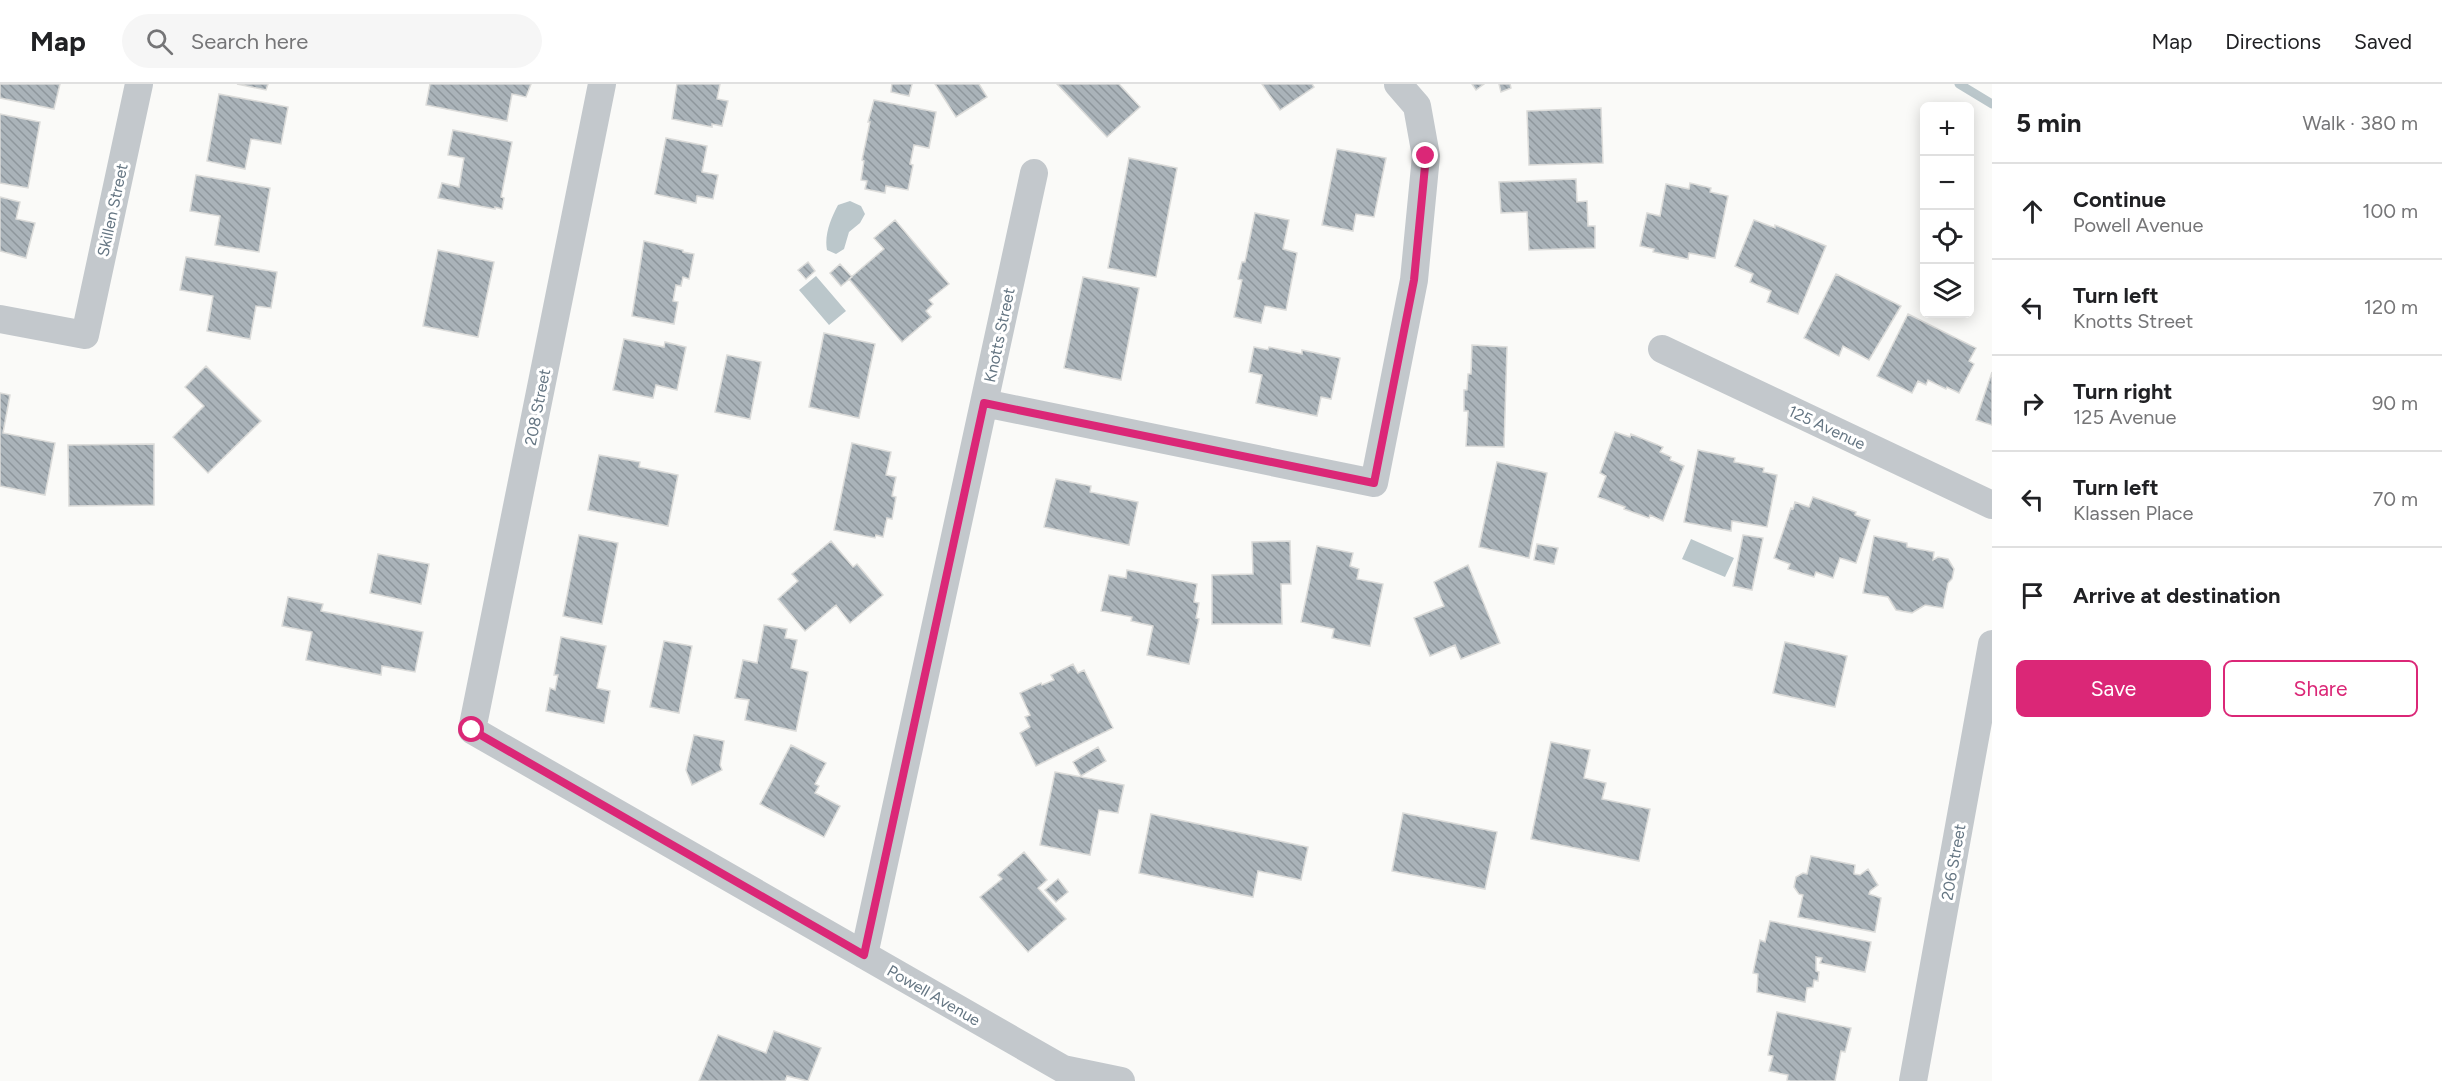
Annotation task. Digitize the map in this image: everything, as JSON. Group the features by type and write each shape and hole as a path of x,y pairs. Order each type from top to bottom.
{"street":[{"name":"Skillen Street","path":"0,319 85,335 139,84"},
{"name":"208 Street","path":"472,730 602,84"},
{"path":"984,403 1374,483 1414,280 1426,156 1417,106 1398,84"},
{"name":"Knotts Street","path":"864,955 1034,173"},
{"name":"125 Avenue","path":"1662,349 1992,505"},
{"name":"206 Street","path":"1913,1081 1992,644"},
{"name":"Powell Avenue","path":"472,730 1063,1069 1121,1081"}],"shaded area":[{"path":"850,201 861,206 865,214 860,223 849,232 844,249 836,254 827,250 826,238 838,205"},
{"path":"816,276 846,311 829,325 799,290"},
{"path":"1691,539 1734,558 1725,577 1682,559"}],"building":[{"path":"0,84 60,84 54,109 0,98"},
{"path":"237,84 268,84 266,90"},
{"path":"430,84 531,84 526,97 512,94 507,121 426,105"},
{"path":"677,84 720,84 717,99 728,101 722,126 712,124 712,127 672,119"},
{"path":"892,84 912,84 909,96 891,92"},
{"path":"935,84 979,84 987,97 956,117"},
{"path":"1057,84 1119,84 1140,107 1107,137"},
{"path":"1262,84 1312,84 1314,87 1280,110"},
{"path":"1472,84 1484,84 1476,90"},
{"path":"1499,84 1510,84 1511,88 1501,92"},
{"path":"219,94 288,107 281,144 251,139 245,169 207,161"},
{"path":"874,100 936,112 929,148 914,145 908,190 886,186 885,193 865,189 867,181 861,180 864,161 862,160 870,122 868,122"},
{"path":"1601,108 1603,163 1529,165 1527,111"},
{"path":"0,114 40,122 28,188 0,183"},
{"path":"453,130 512,142 501,197 504,198 502,209 438,198 442,183 459,187 464,158 448,155"},
{"path":"666,138 707,146 702,172 718,175 713,199 697,196 696,203 655,194"},
{"path":"1337,149 1386,158 1374,217 1356,214 1353,231 1322,225"},
{"path":"1129,158 1177,168 1156,277 1108,268"},
{"path":"196,175 270,188 259,252 215,245 220,216 190,211"},
{"path":"1576,179 1577,202 1587,201 1588,226 1595,226 1595,248 1529,250 1527,212 1501,213 1499,182"},
{"path":"1690,183 1711,188 1710,192 1728,196 1715,258 1689,253 1688,259 1653,252 1654,249 1640,246 1647,213 1660,216 1666,184 1689,189"},
{"path":"0,197 20,202 16,219 35,223 26,258 0,251"},
{"path":"1255,213 1289,220 1283,249 1297,253 1286,310 1265,306 1261,323 1234,317 1242,280 1238,279 1242,262 1245,262"},
{"path":"895,220 949,284 929,300 933,304 926,311 931,317 902,342 849,279 884,249 874,238"},
{"path":"1754,220 1775,228 1775,225 1826,246 1798,314 1767,302 1771,291 1750,282 1753,274 1735,266"},
{"path":"644,241 694,254 689,279 683,277 681,286 676,285 673,301 678,302 674,324 632,316"},
{"path":"438,250 494,262 478,337 423,326"},
{"path":"186,257 277,272 271,308 256,306 250,339 207,331 213,296 180,290"},
{"path":"808,262 815,271 806,279 798,270"},
{"path":"840,264 852,277 841,286 830,273"},
{"path":"1836,274 1901,306 1869,360 1843,346 1839,356 1804,338"},
{"path":"1083,277 1139,288 1121,380 1064,368"},
{"path":"1908,314 1976,348 1969,361 1974,364 1959,393 1928,380 1926,385 1918,381 1912,393 1877,376"},
{"path":"824,333 875,344 859,418 809,407"},
{"path":"624,339 664,347 665,342 686,347 677,390 656,385 653,398 613,390"},
{"path":"1472,345 1507,347 1504,447 1466,446 1468,411 1464,411 1464,390 1467,390 1468,374 1471,374"},
{"path":"1254,347 1268,350 1269,347 1302,354 1302,350 1340,358 1331,399 1321,397 1317,416 1256,403 1262,375 1249,372"},
{"path":"727,355 761,362 750,419 715,412"},
{"path":"206,366 261,421 208,473 173,437 204,406 185,387"},
{"path":"1992,372 1992,425 1976,420"},
{"path":"0,393 10,395 3,433 55,443 45,495 0,486"},
{"path":"1615,432 1630,437 1631,434 1663,447 1660,452 1671,457 1670,460 1684,466 1663,521 1650,515 1649,518 1624,509 1625,507 1598,497 1606,476 1600,473"},
{"path":"852,443 891,452 886,475 896,477 892,496 896,497 892,519 887,518 883,537 876,535 875,538 834,530"},
{"path":"154,444 154,505 69,506 68,445"},
{"path":"1698,450 1735,458 1734,462 1764,468 1763,472 1777,475 1767,527 1732,521 1731,531 1684,522"},
{"path":"599,455 640,462 639,467 678,475 668,526 588,510"},
{"path":"1497,462 1547,473 1529,558 1479,547"},
{"path":"1056,479 1091,486 1090,492 1138,502 1129,545 1044,527"},
{"path":"1813,497 1856,512 1855,515 1870,520 1856,563 1840,558 1833,578 1816,572 1814,577 1788,569 1790,564 1774,558 1791,508 1793,509 1795,502 1809,507"},
{"path":"579,535 618,543 602,624 563,616"},
{"path":"1743,535 1763,538 1752,590 1733,586"},
{"path":"1874,536 1907,543 1907,547 1934,552 1933,560 1938,557 1948,559 1954,569 1952,579 1948,583 1943,608 1925,605 1912,613 1896,610 1888,597 1863,593"},
{"path":"831,541 853,567 857,564 883,595 850,623 836,605 805,631 778,599 798,581 792,574"},
{"path":"1290,541 1291,584 1281,584 1282,624 1212,624 1212,575 1253,574 1252,542"},
{"path":"1537,544 1558,548 1554,564 1534,560"},
{"path":"1317,546 1353,553 1350,566 1359,569 1357,579 1383,584 1370,646 1332,638 1334,629 1301,622"},
{"path":"378,554 429,564 421,604 370,593"},
{"path":"1468,565 1500,643 1461,659 1455,645 1430,656 1414,618 1444,606 1434,582"},
{"path":"1127,570 1197,584 1194,602 1199,603 1196,618 1199,619 1189,664 1147,655 1153,626 1131,621 1132,617 1101,611 1109,575 1126,578"},
{"path":"288,597 323,604 321,611 423,632 415,672 382,666 381,675 306,660 312,632 282,626"},
{"path":"764,625 787,629 785,638 797,640 791,668 808,672 796,731 745,720 749,700 735,698 743,660 757,663"},
{"path":"561,637 606,646 597,688 610,691 604,723 546,711 550,688 555,690 558,675 554,675"},
{"path":"664,641 692,646 679,713 650,707"},
{"path":"1785,642 1847,656 1835,707 1773,693"},
{"path":"1073,664 1078,673 1084,670 1113,728 1036,766 1020,733 1030,727 1025,717 1030,715 1020,693 1041,683 1042,685 1054,680 1051,675"},
{"path":"694,735 724,741 720,765 722,770 692,785 686,770"},
{"path":"1551,742 1590,750 1584,778 1606,783 1602,799 1650,809 1639,861 1531,839"},
{"path":"791,745 826,763 815,784 819,786 815,793 840,806 824,837 760,804"},
{"path":"1098,747 1106,761 1081,776 1073,762"},
{"path":"1055,772 1124,785 1118,813 1099,810 1090,855 1040,845"},
{"path":"1403,813 1497,832 1485,889 1392,871"},
{"path":"1151,814 1308,847 1301,880 1258,871 1253,897 1139,873"},
{"path":"1024,852 1047,880 1038,888 1066,919 1028,952 980,897 1002,879 998,875"},
{"path":"1811,856 1855,865 1854,874 1860,875 1868,869 1878,885 1869,894 1881,898 1875,932 1798,917 1803,895 1799,894 1794,887 1796,877 1803,873 1807,874"},
{"path":"1058,879 1068,892 1056,902 1045,890"},
{"path":"1770,921 1871,942 1865,972 1820,963 1822,958 1816,957 1818,981 1814,980 1813,987 1807,988 1805,1002 1757,992 1758,974 1753,973 1760,940 1765,942"},
{"path":"1777,1012 1851,1028 1845,1052 1841,1051 1835,1081 1790,1081 1787,1080 1788,1075 1769,1071 1773,1056 1768,1055"},
{"path":"774,1031 821,1048 808,1081 787,1076 785,1081 699,1081 718,1035 766,1053"}],"waterway":[{"path":"1959,84 1992,104"}],"route":[{"path":"472,730 864,955 984,403 1374,483 1414,280 1426,156"}]}
